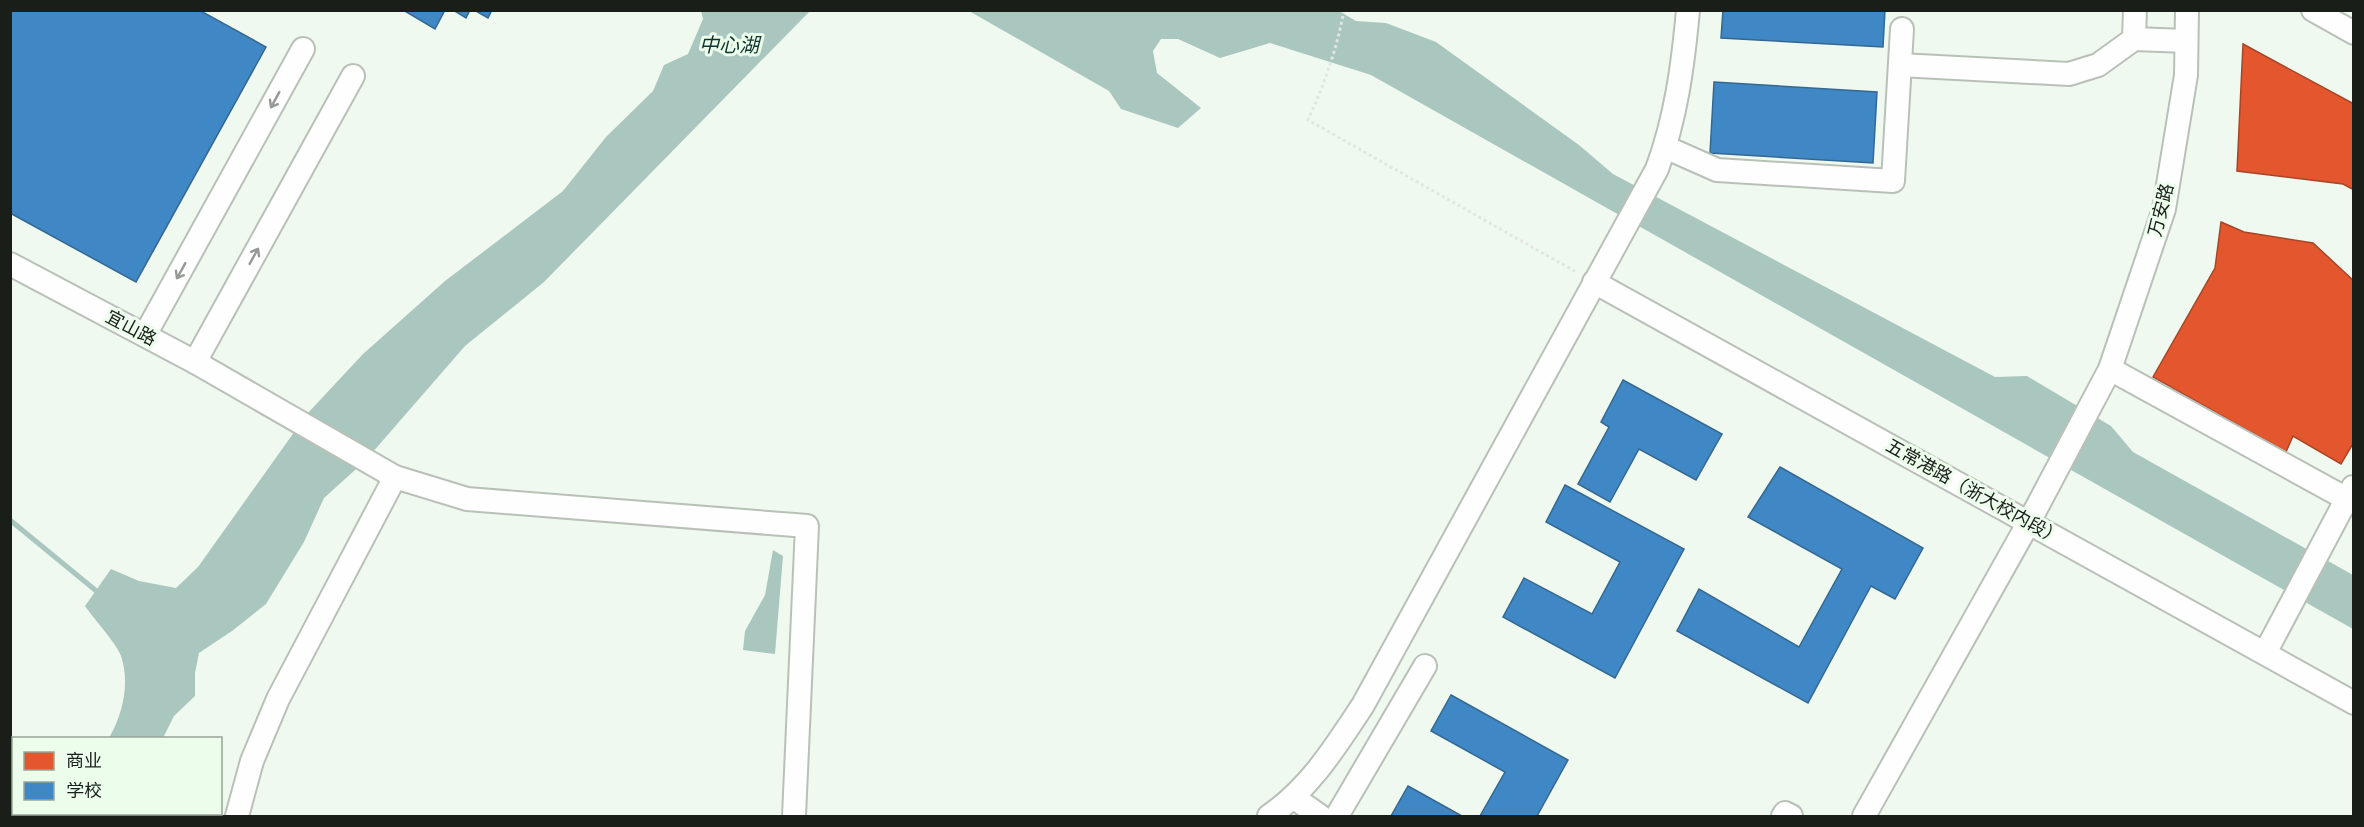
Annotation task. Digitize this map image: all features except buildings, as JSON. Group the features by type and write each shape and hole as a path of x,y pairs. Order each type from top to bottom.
{"street":[{"path":"1269,816 1308,782 1363,705 1657,169 1665,147 1682,75 1688,10"},
{"path":"2134,39 2135,10"},
{"name":"万安路","path":"1864,816 2029,522 2110,369 2164,209 2186,75 2187,10"},
{"path":"2313,10 2354,33"},
{"path":"1665,147 1717,170 1893,181 1902,29"},
{"path":"1900,65 2069,74 2098,65 2134,39 2186,41"},
{"path":"145,335 303,49"},
{"path":"195,362 352,76"},
{"name":"宜山路","path":"10,264 195,362 390,474 467,499 807,526 794,816"},
{"name":"五常港路（浙大校内段）","path":"1594,282 2354,703"},
{"path":"2110,369 2351,496 2325,538 2265,653"},
{"path":"237,816 252,760 278,699 390,474"},
{"path":"1337,816 1425,666"},
{"path":"1293,797 1320,816"},
{"path":"1783,816 1785,813 1791,816"}],"path":[{"path":"1344,10 1324,85 1308,120 1594,282"}],"water":[{"name":"中心湖","path":"701,11 810,11 544,282 465,346 365,461 324,498 304,542 266,604 199,653 195,673 195,696 174,716 164,737 110,737 124,698 124,666 115,645 85,606 111,569 139,581 176,588 198,567 307,414 363,354 445,281 563,191 606,137 653,91 664,65 688,54 703,19"},
{"path":"969,11 1339,11 1356,21 1386,23 1436,42 1579,145 1613,174 1995,377 2027,376 2111,426 2133,452 2353,575 2353,629 1371,75 1270,43 1220,58 1178,39 1161,39 1153,51 1157,73 1201,108 1178,128 1121,109 1109,91"},
{"path":"773,550 783,556 775,654 743,650 745,631 765,595"}],"waterway":[{"path":"10,520 100,594"}]}
